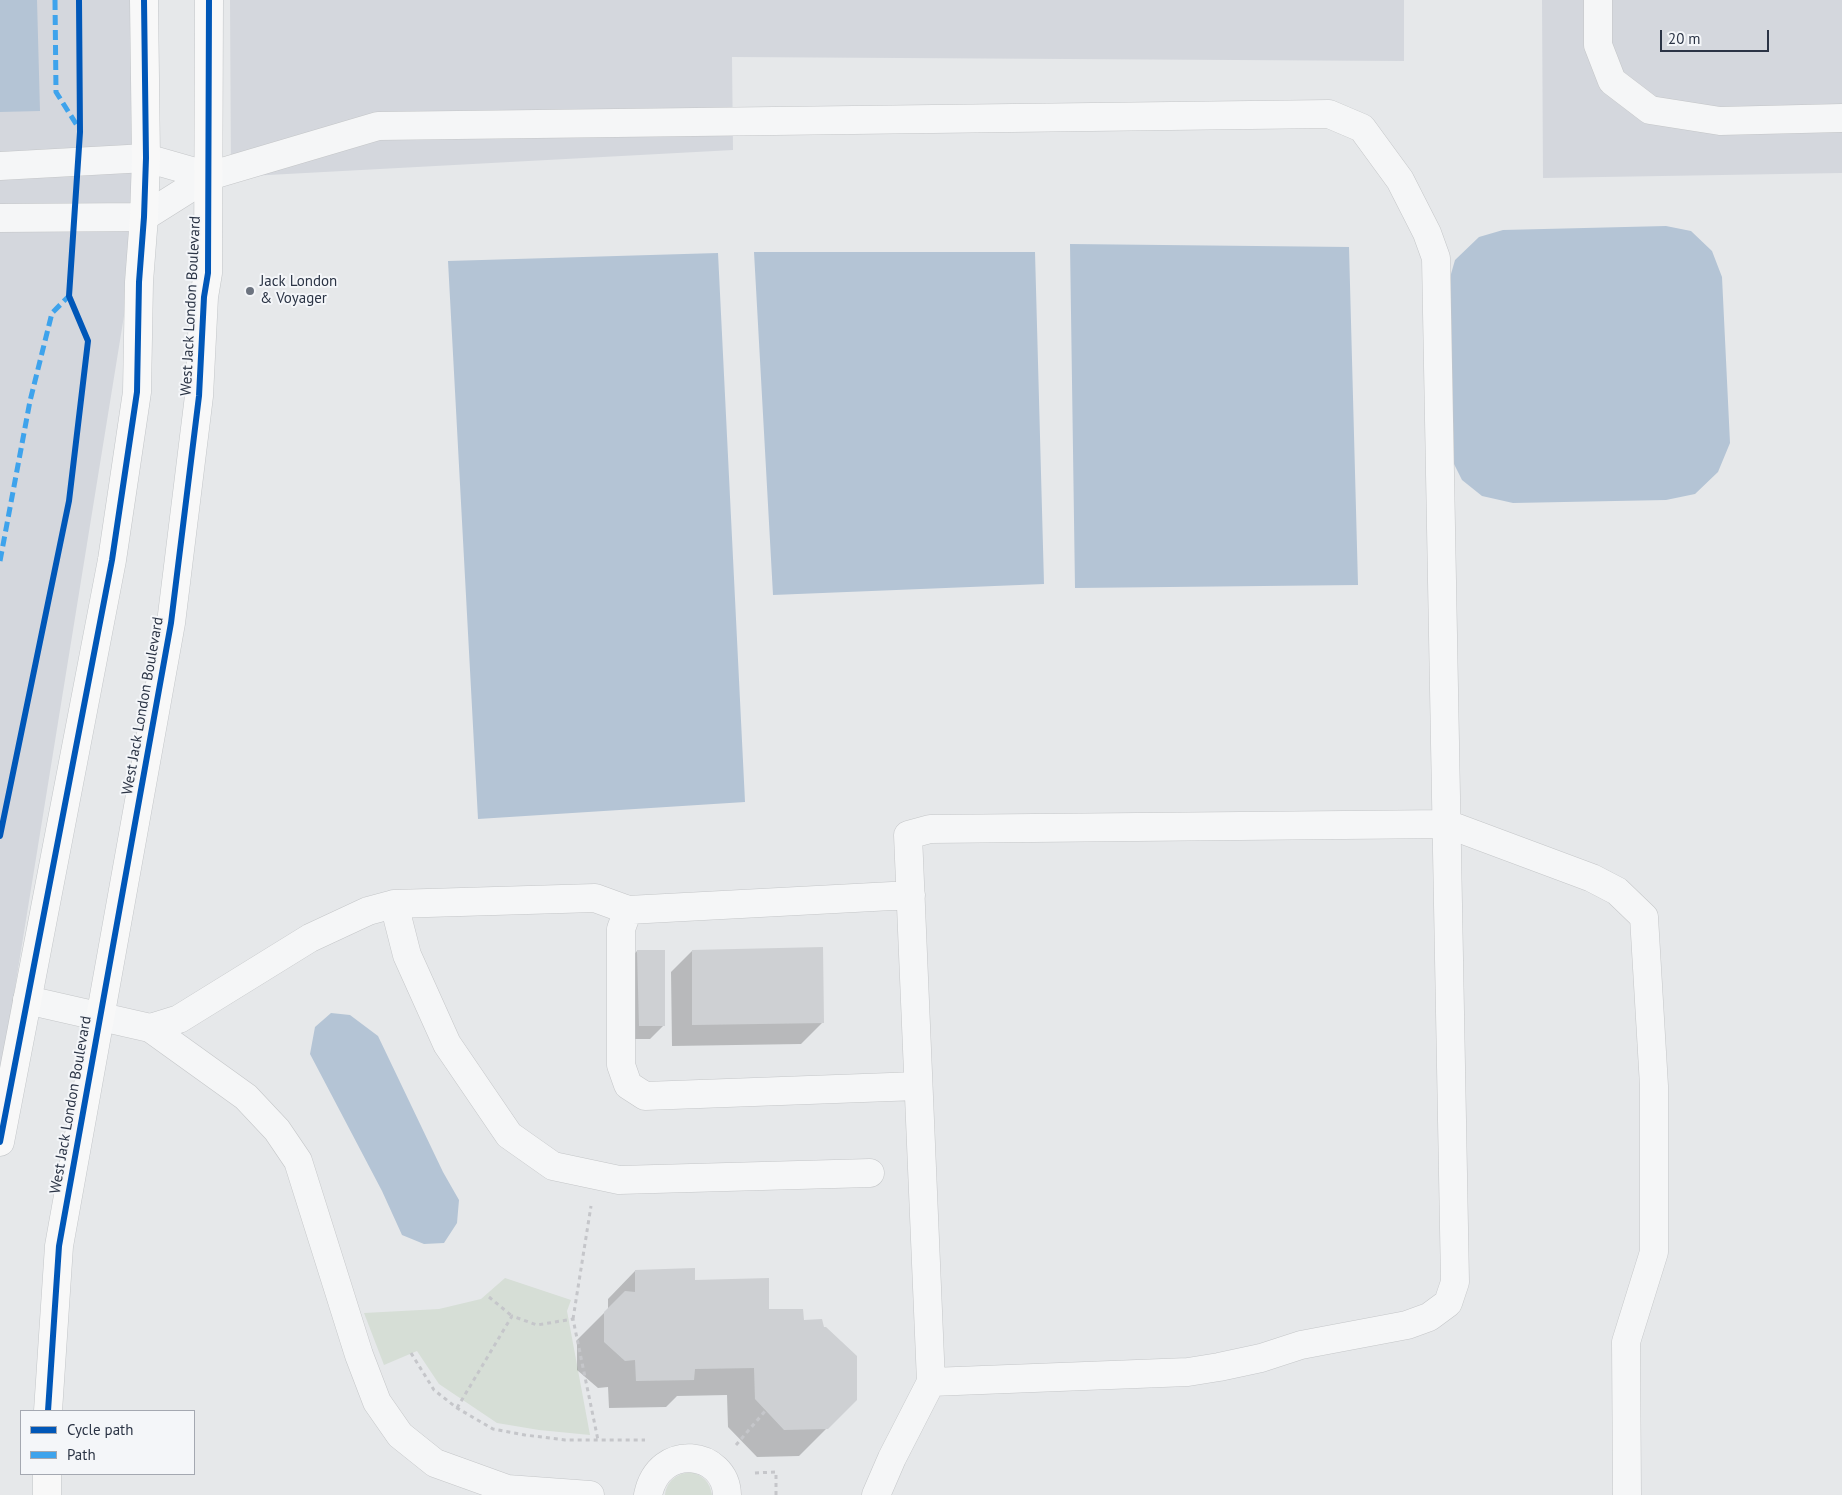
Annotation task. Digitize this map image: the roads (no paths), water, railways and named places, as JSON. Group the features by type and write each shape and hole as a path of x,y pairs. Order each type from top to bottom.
{"main road":[{"path":"0,1142 112,560 137,392 139,282 146,158 144,0"},
{"name":"West Jack London Boulevard","path":"48,1410 59,1246 171,623 199,396 204,297 208,273 209,0"},
{"path":"47,1475 47,1495"}],"street":[{"path":"1598,0 1598,45 1612,80 1650,110 1720,121 1842,118"},
{"path":"0,218 144,217 209,176 378,126 1329,114 1362,128 1400,180 1427,233 1436,258 1455,1282 1448,1303 1429,1317 1407,1325 1301,1346 1261,1358 1188,1372 931,1382"},
{"path":"0,166 146,158 209,176"},
{"path":"876,1495 892,1458 931,1382 908,835 930,829 1447,824 1592,878 1617,891 1644,917 1654,1086 1654,1252 1626,1342 1628,1495"},
{"path":"150,1028 179,1019 310,938 368,911 394,904 595,898 628,910 910,895"},
{"path":"394,904 407,955 447,1044 509,1135 553,1166 618,1180 870,1173"},
{"path":"628,910 621,929 621,1065 628,1085 645,1096 918,1086"},
{"path":"27,1000 150,1028 246,1097 277,1130 298,1161 359,1355 377,1402 400,1435 435,1463 507,1489 590,1495"},
{"path":"648,1495 652,1481 658,1471 680,1458 693,1458 705,1462 715,1469 723,1479 727,1495"}],"water":[{"path":"0,0 37,0 40,111 0,112"},
{"path":"1666,226 1691,231 1712,251 1722,277 1730,443 1718,472 1695,494 1666,500 1513,503 1482,496 1462,480 1450,456 1447,288 1455,260 1479,237 1503,230"},
{"path":"1070,244 1349,247 1358,585 1075,588"},
{"path":"754,252 1035,252 1044,584 773,595"},
{"path":"718,253 745,802 478,819 448,261"},
{"path":"331,1013 350,1015 378,1036 443,1172 459,1200 457,1223 444,1243 424,1244 402,1235 382,1191 310,1054 315,1027"}],"place":[{"name":"Jack London & Voyager","path":"250,291"}]}
